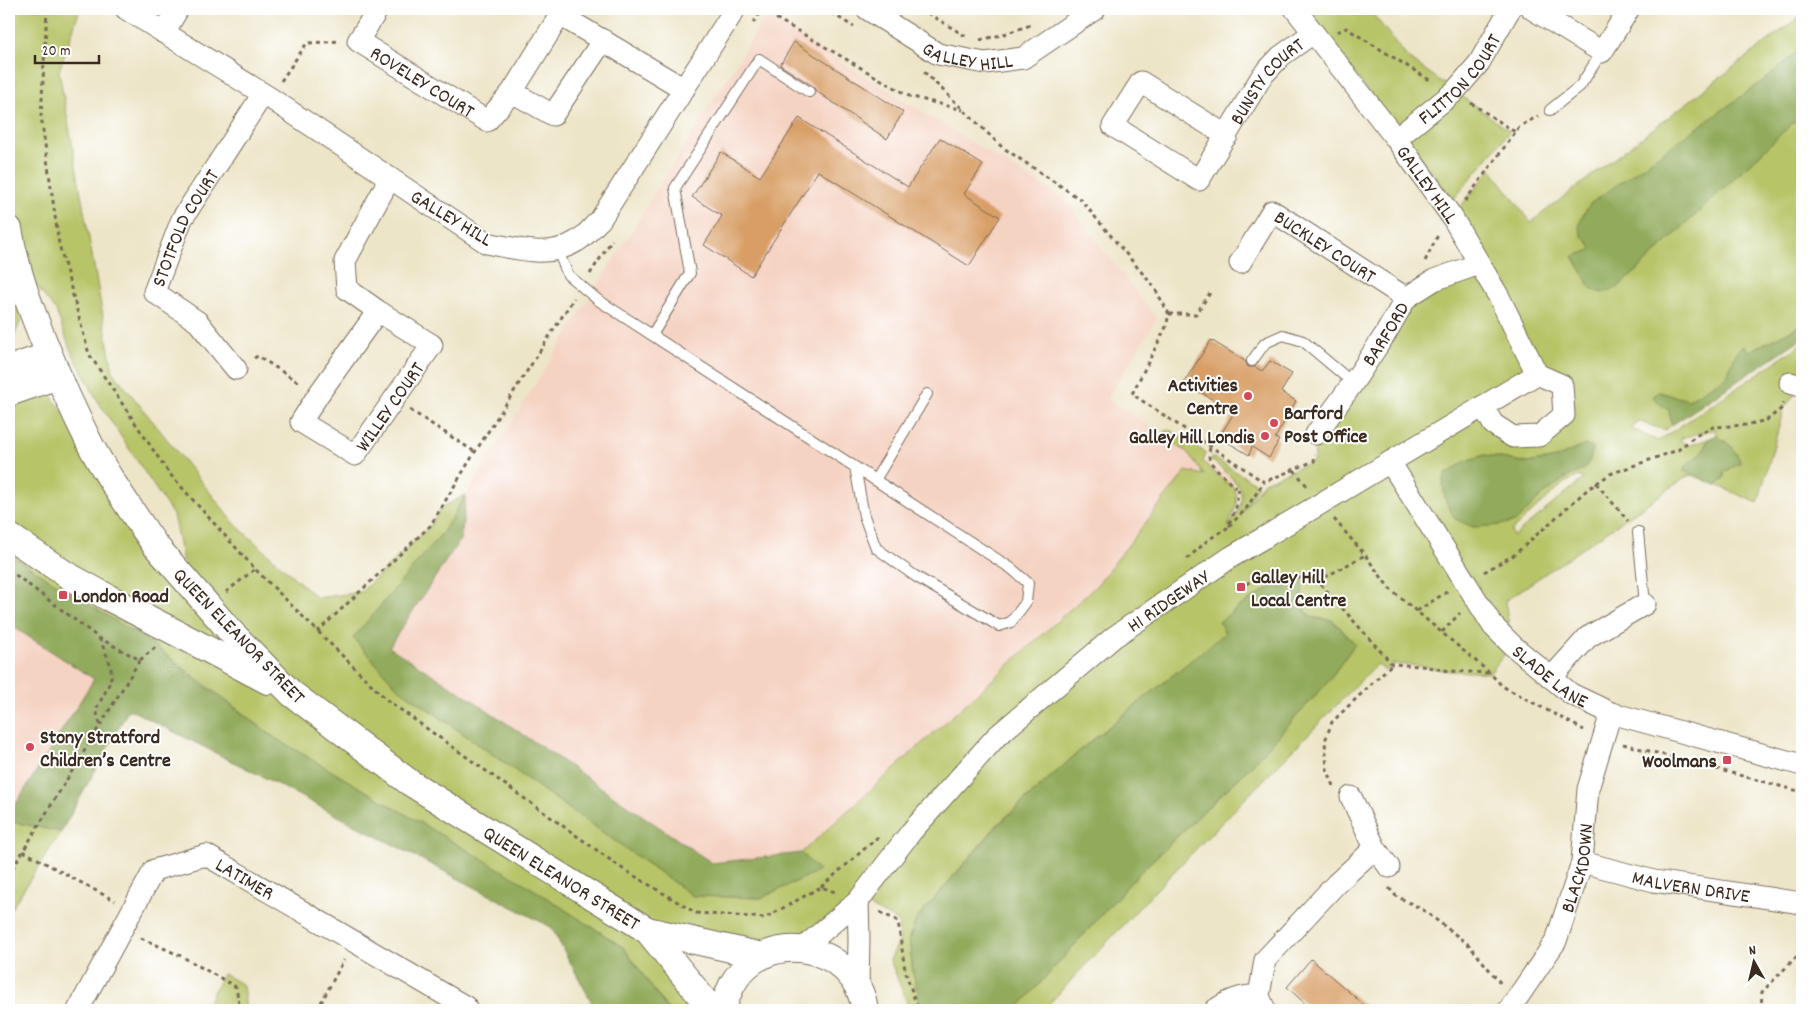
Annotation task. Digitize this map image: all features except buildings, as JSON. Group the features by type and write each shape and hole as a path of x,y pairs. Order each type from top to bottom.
{"street":[{"name":"GALLEY HILL","path":"126,9 266,96 487,242 528,251 558,251 578,240 600,220 734,9"},
{"path":"164,33 178,9"},
{"name":"ROVELEY COURT","path":"378,9 358,41 487,121 512,92 560,15 684,88"},
{"name":"GALLEY HILL","path":"867,9 938,54 989,62 1023,58 1095,9"},
{"name":"GALLEY HILL","path":"1295,9 1396,139 1452,217 1499,297 1537,374"},
{"name":"FLITTON COURT","path":"1396,139 1454,92 1479,63 1510,9"},
{"path":"1532,9 1602,52 1629,9"},
{"name":"BUNSTY COURT","path":"1226,136 1141,82 1113,126 1199,180 1226,136 1262,76 1281,56 1316,37"},
{"path":"512,92 553,115 603,40"},
{"name":"STOTFOLD COURT","path":"236,368 198,322 154,292 182,219 266,96"},
{"name":"WILLEY COURT","path":"378,311 301,422 355,455 432,345 347,289 345,261 390,178"},
{"name":"BUCKLEY COURT","path":"1240,263 1272,210 1406,298"},
{"name":"QUEEN ELEANOR STREET","path":"9,229 14,258 33,316 91,446 121,496 155,545 230,632 291,693 409,782 647,930 712,1010"},
{"name":"BARFORD","path":"1316,434 1353,383 1386,333 1406,298 1434,280 1479,264"},
{"path":"9,369 54,366"},
{"path":"9,393 54,366"},
{"path":"1483,406 1493,424 1513,437 1539,436 1564,415 1562,385 1537,374"},
{"name":"H1 RIDGEWAY","path":"802,949 858,901 911,832 996,737 1114,637 1231,557 1537,374"},
{"name":"SLADE LANE","path":"1390,462 1493,626 1550,678 1571,694 1611,713 1802,764"},
{"path":"9,536 67,575 291,693"},
{"path":"1550,678 1588,637 1645,604"},
{"name":"BLACKDOWN","path":"1513,1005 1556,941 1582,862 1588,789 1611,713"},
{"path":"1344,794 1375,848 1388,876"},
{"path":"1215,1010 1223,1004 1249,995 1262,1003 1265,960 1336,884 1375,848"},
{"name":"LATIMER","path":"78,1010 154,870 206,855 466,1007 467,1010"},
{"name":"MALVERN DRIVE","path":"1582,862 1654,881 1802,903"},
{"path":"858,901 862,999"},
{"name":"QUEEN ELEANOR STREET","path":"647,930 762,956"},
{"path":"723,1010 733,983 751,963 775,951 802,949 815,951 830,958 841,965 851,976 862,999"}],"lane":[{"path":"1550,110 1580,86 1602,52"},
{"path":"652,335 690,273 675,188 759,59 809,92"},
{"path":"558,251 568,275 598,300 1012,569 1028,583 1026,602 1011,622 999,626 915,576 876,548 864,516 855,467"},
{"path":"1252,361 1265,343 1283,335 1304,341 1353,383"},
{"path":"875,480 927,394"},
{"path":"1638,532 1645,604"}],"path":[{"path":"47,9 41,116 59,244 89,354 168,472 254,569 387,700 624,869 696,914 765,918 821,887 858,901 898,921 905,970 918,1010"},
{"path":"760,10 767,9"},
{"path":"824,9 858,30"},
{"path":"921,9 987,51 989,62"},
{"path":"751,27 760,10"},
{"path":"760,10 909,96 963,110"},
{"path":"974,41 1001,35 1036,22"},
{"path":"1316,37 1346,28 1438,85 1454,92 1515,132"},
{"path":"266,96 307,42 358,41"},
{"path":"924,72 1002,147 1080,199 1154,287 1169,314 1166,327 1132,394 1264,482"},
{"path":"1428,284 1424,263 1443,227 1519,127 1550,110"},
{"path":"317,632 430,526 475,452 615,236"},
{"path":"1169,314 1196,314 1212,290"},
{"path":"236,368 258,356 318,395"},
{"path":"1417,611 1514,555 1596,483 1610,474 1678,450 1695,436 1713,427 1746,425 1766,420 1782,408 1793,390"},
{"path":"395,399 475,452"},
{"path":"1210,446 1208,457 1210,462 1234,487 1239,487 1236,508 1227,528"},
{"path":"1208,540 1227,528 1245,510 1264,482 1314,461"},
{"path":"1596,483 1638,532"},
{"path":"1318,581 1365,555"},
{"path":"9,570 99,638 140,660 9,874"},
{"path":"1246,584 1267,572 1318,581 1392,664 1450,671 1490,673"},
{"path":"1442,632 1465,607"},
{"path":"99,638 112,666 111,682 96,709 100,725"},
{"path":"1344,794 1327,770 1326,741 1332,722 1392,664"},
{"path":"23,851 181,956 236,987 240,1010"},
{"path":"1388,876 1396,896 1422,909 1469,945 1510,995 1513,1005"},
{"path":"317,1010 353,942"},
{"path":"1761,1010 1762,992 1802,951"}],"shaded area":[{"path":"766,16 1064,199 1157,319 1107,399 1242,485 1186,471 1097,585 801,853 712,863 468,697 388,647 461,538 466,495"},
{"name":"Stony Stratford Children’s Centre","path":"9,624 94,679 9,815"}],"green space":[{"path":"9,9 80,9 59,71 113,372 236,525 317,598 361,592 430,526 442,507 466,495 443,532 354,638 397,687 693,896 761,898 818,871 801,853 1097,585 1186,471 1204,475 1187,452 1162,436 1168,429 1206,453 1203,462 1234,487 1236,503 1228,526 1240,505 1240,490 1231,477 1211,460 1212,457 1258,485 1242,512 1264,482 1314,461 1316,434 1397,314 1479,264 1452,217 1491,169 1531,222 1802,15 1802,48 1581,235 1590,242 1592,250 1631,276 1802,114 1802,325 1750,351 1738,350 1726,377 1688,401 1659,392 1653,397 1669,410 1672,425 1665,430 1637,421 1632,429 1658,441 1802,344 1802,385 1784,408 1758,503 1716,485 1724,478 1724,472 1739,464 1732,447 1717,435 1715,430 1681,438 1681,441 1688,446 1708,439 1703,451 1684,471 1693,475 1688,476 1505,601 1512,645 1490,673 1450,671 1392,664 1385,671 1377,664 1153,893 1045,1008 1047,1010 1016,1010 1139,873 1250,767 1326,684 1355,644 1333,620 1314,618 1306,612 1302,599 1291,582 1241,605 1219,622 1225,633 1084,747 997,825 916,920 909,938 913,973 922,1010 910,1010 890,960 900,939 898,921 858,901 802,949 648,931 712,1010 668,1010 624,948 594,928 275,738 155,646 9,554 9,545 79,569 9,523 9,402 46,390 91,446 187,581 173,515 99,403 71,351 56,311 15,259 21,320 9,348","holes":["1537,374 1562,385 1564,415 1513,437 1484,406","1585,445 1584,469 1562,480 1543,495 1445,475 1466,461 1485,455 1527,463 1556,458","1579,476 1583,479 1514,536 1511,531 1564,483"]},
{"path":"1304,9 1369,9 1407,57 1510,131 1453,200"},
{"path":"1802,48 1802,114 1617,288 1602,293 1591,288 1573,256 1592,250 1590,244 1579,230 1581,219 1590,204 1763,81"},
{"path":"1802,325 1802,338 1672,425 1669,410 1653,397 1659,392 1688,400 1726,377 1738,350 1744,346 1750,351"},
{"path":"1717,435 1732,447 1740,460 1739,464 1724,472 1724,478 1716,485 1683,471 1701,454 1708,439"},
{"path":"1585,445 1593,449 1590,460 1584,469 1562,480 1515,522 1473,527 1455,519 1445,499 1443,484 1445,475 1466,461 1485,455 1527,463 1556,458"},
{"path":"466,495 461,538 389,647 468,697 712,863 801,853 819,871 761,898 693,896 397,687 353,638 443,532"},
{"path":"9,554 155,646 275,738 527,885 624,948 668,1010 596,1010 551,927 129,709 61,832 9,821 9,815 94,679 9,624"},
{"path":"1292,576 1303,578 1302,599 1306,612 1314,618 1332,620 1355,644 1326,684 1250,767 1139,873 1016,1010 922,1010 913,973 909,938 916,920 998,825 1084,747 1225,633 1219,622 1263,592 1282,583 1290,582"},
{"path":"9,821 61,832 9,912"},
{"path":"223,974 243,985 246,1010 204,1010"}],"place":[{"name":"Activities Centre","path":"1248,396"},
{"name":"Barford Post Office","path":"1274,423"},
{"name":"Galley Hill Londis","path":"1265,436"},
{"name":"Galley Hill Local Centre","path":"1241,587"},
{"name":"London Road","path":"63,595"},
{"name":"Stony Stratford Children’s Centre","path":"30,747"},
{"name":"Woolmans","path":"1727,760"}]}
